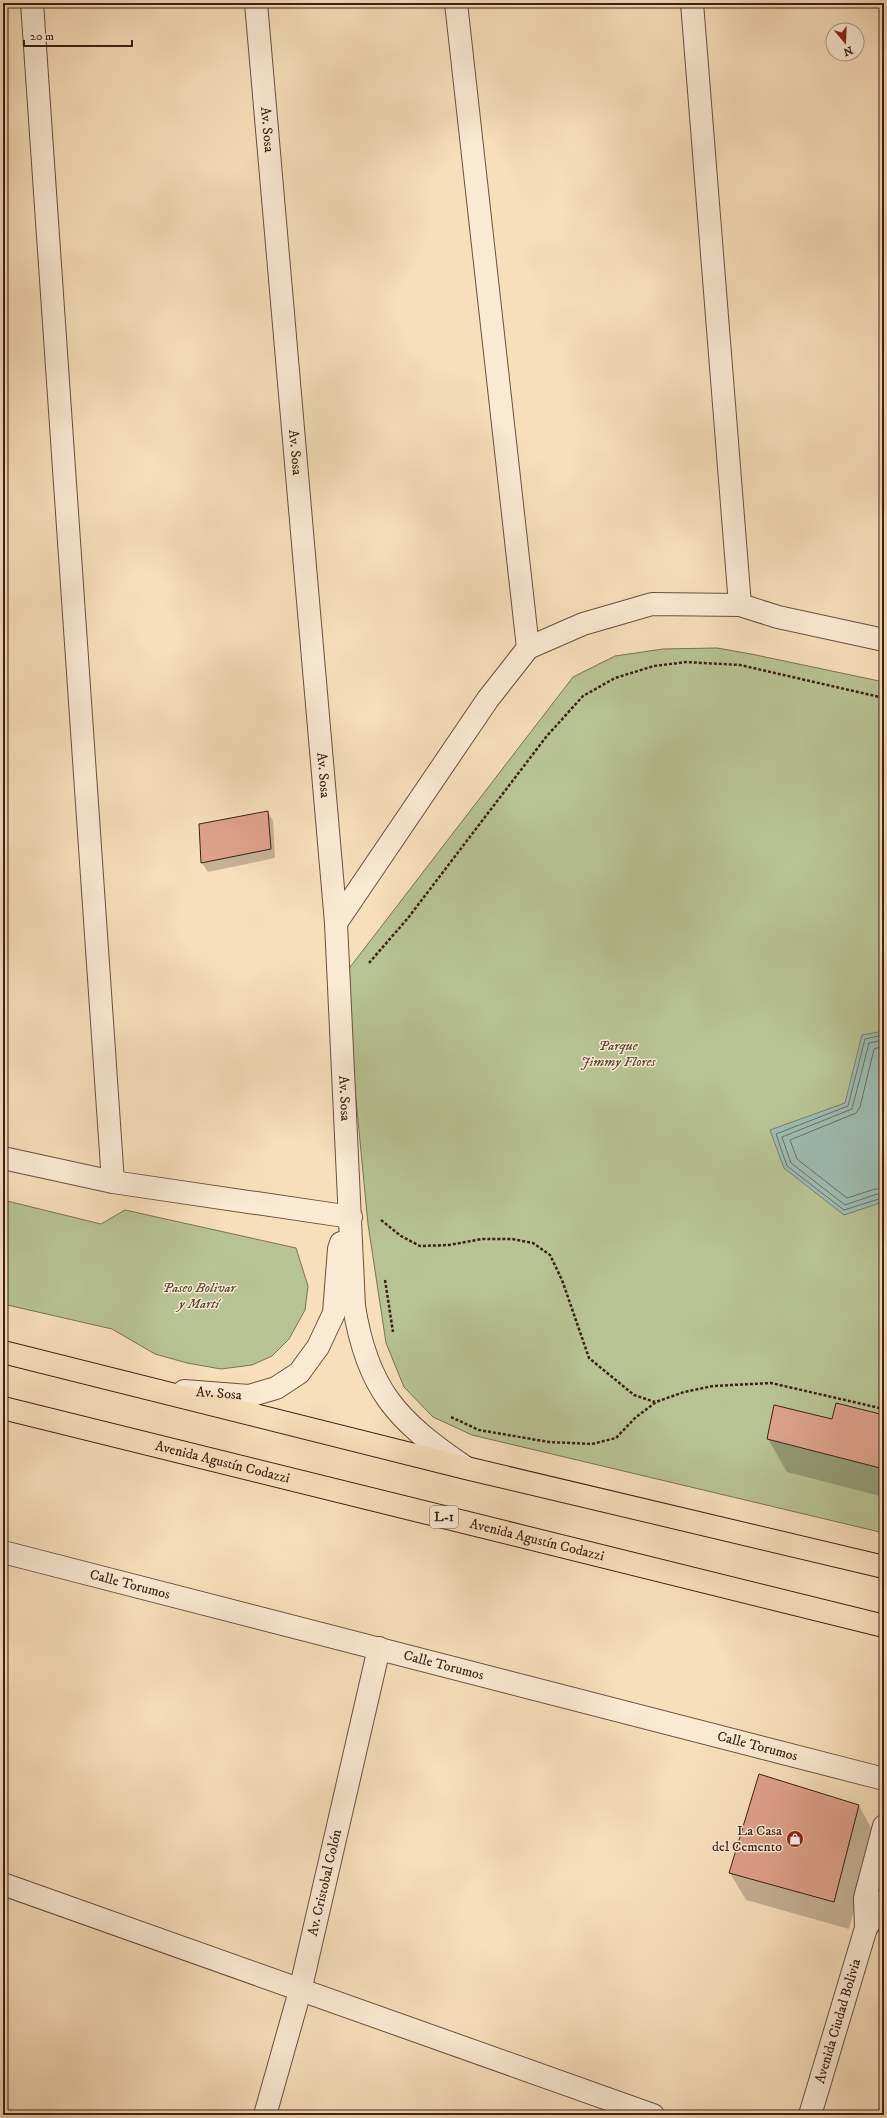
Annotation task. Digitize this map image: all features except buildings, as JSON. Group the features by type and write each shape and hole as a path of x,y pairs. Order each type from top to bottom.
{"main road":[{"path":"3,1352 466,1468 884,1567"},
{"name":"Avenida Agustín Codazzi","path":"3,1408 884,1626"}],"street":[{"path":"32,3 113,1182"},
{"name":"Av. Sosa","path":"141,1386 249,1396 276,1388 299,1373 318,1346 334,1312 339,1249 351,1218 336,923 256,3"},
{"path":"456,3 528,648"},
{"path":"692,3 740,605"},
{"path":"336,923 488,699 528,648 583,624 652,604 740,605 778,616 884,640"},
{"path":"3,1158 113,1182 351,1218 355,1314 359,1337 378,1385 401,1417 430,1443 466,1468"},
{"name":"Calle Torumos","path":"3,1552 884,1779"},
{"name":"Av. Cristobal Colón","path":"264,2115 300,1991 379,1648"},
{"name":"Avenida Ciudad Bolivia","path":"866,1928 865,1898 884,1826"},
{"path":"3,1884 300,1991 653,2115"},
{"name":"Avenida Ciudad Bolivia","path":"810,2115 866,1928 884,1900"}],"path":[{"path":"364,969 408,918 546,737 583,696 615,678 654,666 686,662 718,663 740,665 884,698"},
{"path":"379,1225 378,1217 401,1236 420,1246 449,1245 482,1239 512,1239 533,1243 550,1254 562,1280 589,1358 634,1395 656,1402"},
{"path":"384,1272 394,1339"},
{"path":"450,1417 479,1430 549,1442 592,1444 616,1438 635,1418 656,1402 684,1392 713,1386 771,1383 884,1409"}],"green space":[{"name":"Parque Jimmy Flores","path":"717,648 884,682 884,1533 472,1435 433,1417 404,1387 386,1343 368,1224 344,975 573,677 615,656 663,649"},
{"name":"Paseo Bolivar y Martí","path":"3,1200 101,1224 125,1210 296,1248 308,1286 305,1310 289,1339 272,1356 252,1365 221,1369 187,1363 155,1354 112,1329 3,1304"}],"water":[{"path":"884,1031 884,1206 880,1203 844,1215 784,1168 770,1130 845,1103 862,1035"}],"place":[{"name":"La Casa del Cemento","path":"795,1839"}]}
